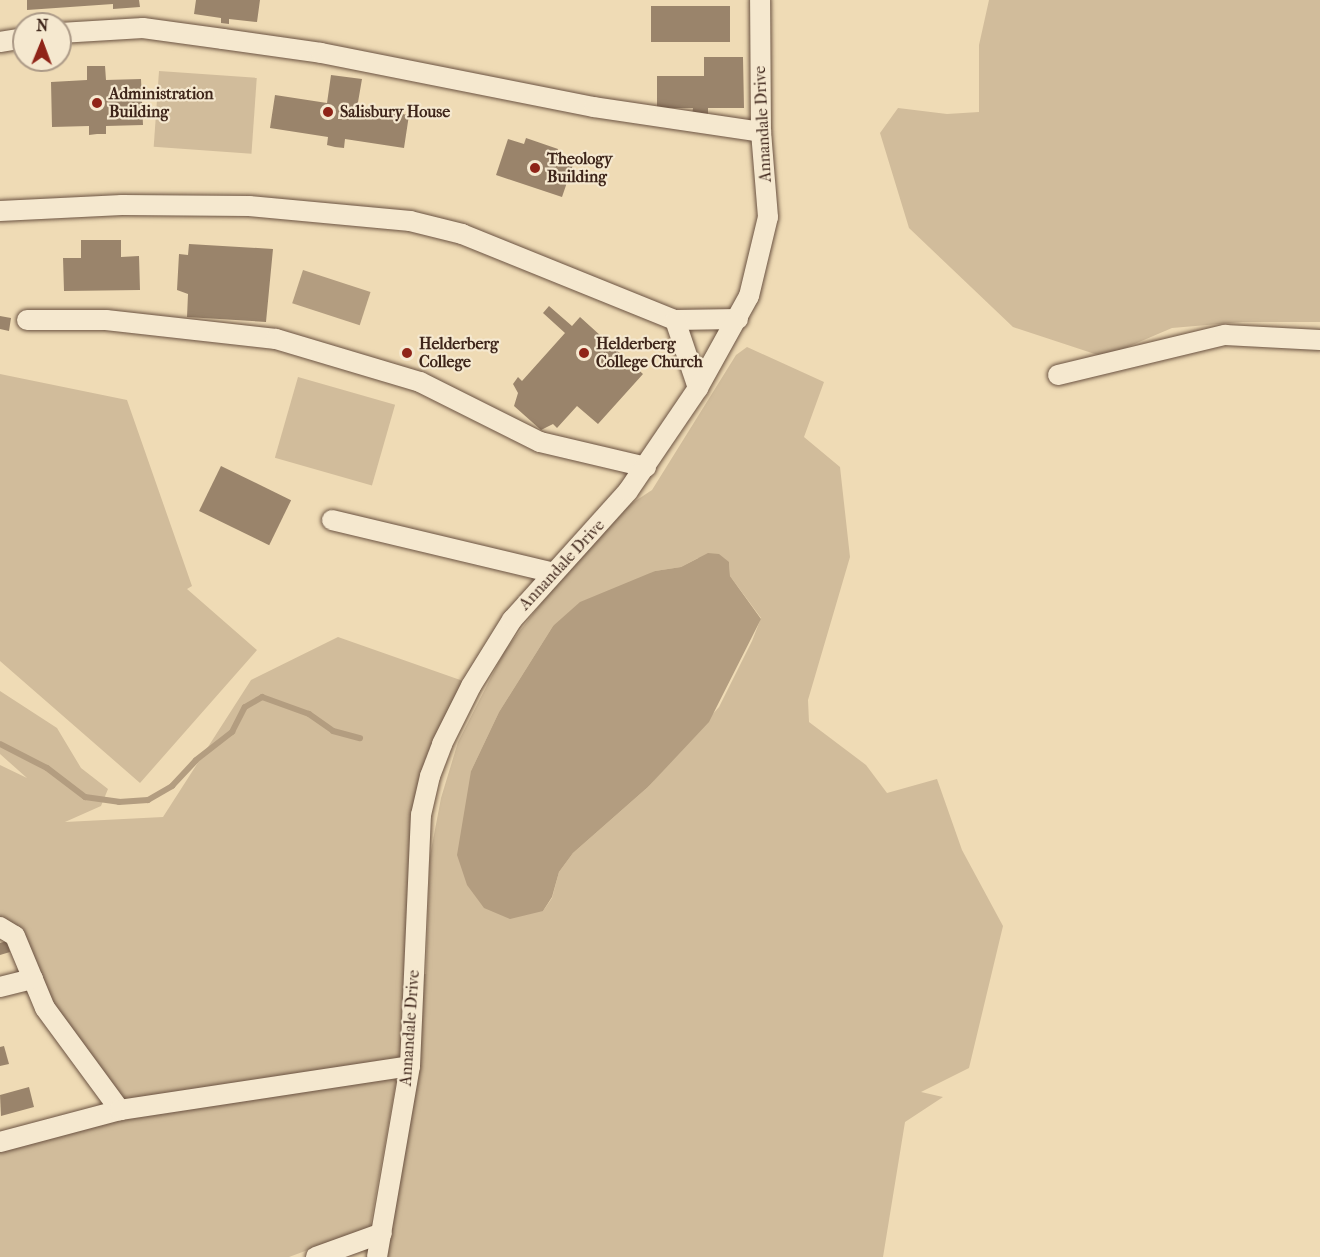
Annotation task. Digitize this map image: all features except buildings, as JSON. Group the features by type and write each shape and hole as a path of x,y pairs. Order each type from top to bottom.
{"street":[{"name":"Annandale Drive","path":"377,1257 410,1066 421,815 430,776 442,744 471,686 512,620 551,572 602,523 646,467 698,388 738,319 758,267 767,225 761,132 760,0"},
{"path":"72,32 143,28 321,53 660,119 761,132"},
{"path":"0,211 99,206 249,206 410,220 462,234 675,320 738,319"},
{"path":"27,320 106,320 276,339 420,382 540,442 646,467"},
{"path":"675,320 698,388"},
{"path":"1058,375 1225,335 1320,340"},
{"path":"332,520 551,572"},
{"path":"0,927 15,936 45,1008 120,1110"},
{"path":"0,987 33,979"},
{"path":"0,1142 120,1110 410,1066"},
{"path":"316,1257 382,1233"}],"shaded area":[{"path":"989,0 1320,0 1320,322 1242,322 1172,328 1104,357 1013,327 909,228 880,133 898,108 947,114 979,112 979,45"},
{"path":"159,71 257,78 251,154 154,147"},
{"path":"303,270 371,292 360,325 292,303"},
{"path":"747,347 824,382 804,437 840,467 850,557 808,700 809,722 866,765 887,793 937,779 962,850 1003,926 969,1068 921,1092 943,1097 905,1122 883,1257 380,1257 419,975 426,974 430,856 441,798 458,742 504,652 602,523 652,490 736,355","holes":["698,558 729,562 730,576 761,618 719,707 648,787 573,853 559,872 552,898 543,911 471,771 499,712 553,626 655,571 681,567"]},
{"path":"0,374 127,400 192,586 187,589 257,650 140,783 0,661"},
{"path":"298,377 395,405 372,486 275,458"},
{"path":"708,553 719,554 729,562 730,576 761,619 709,722 648,787 573,853 559,872 552,897 543,911 510,919 484,908 467,885 457,855 471,771 499,712 553,626 580,602 655,571 681,567"},
{"path":"338,637 466,682 435,739 402,1059 130,1104 110,1094 0,921 0,765 27,778 0,754 0,691 57,728 81,768 108,789 101,806 65,822 163,817 251,680"},
{"path":"398,1071 370,1227 289,1257 0,1257 0,1147 120,1116"}],"waterway":[{"path":"0,744 47,768 85,797 119,802 148,800 172,786 196,760 232,732 245,707 262,697 309,714 333,731 360,738"}],"place":[{"name":"Administration Building","path":"97,103"},
{"name":"Salisbury House","path":"328,112"},
{"name":"Theology Building","path":"535,168"},
{"name":"Helderberg College","path":"407,353"},
{"name":"Helderberg College Church","path":"584,353"}]}
